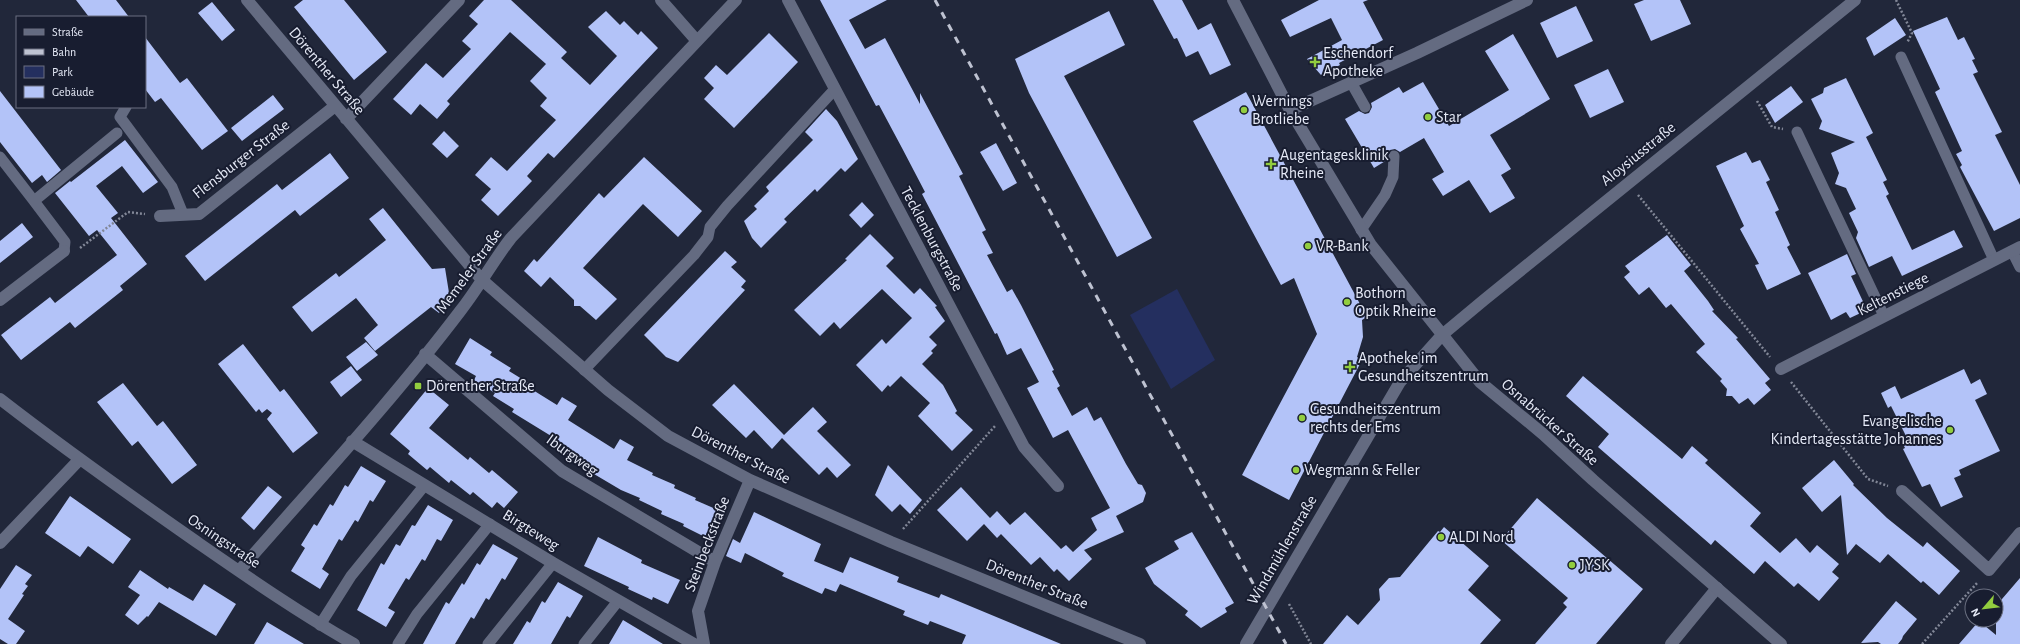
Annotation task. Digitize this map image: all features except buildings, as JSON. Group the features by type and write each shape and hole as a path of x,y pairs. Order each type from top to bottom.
{"street":[{"name":"Dörenther Straße","path":"247,0 481,279 584,370 668,436 750,480 891,542 1140,644"},
{"path":"346,119 459,0"},
{"path":"661,0 697,41"},
{"name":"Memeler Straße","path":"239,571 352,441 462,309 481,279 511,238 736,0"},
{"name":"Tecklenburgstraße","path":"788,0 1024,448 1058,486"},
{"name":"Osnabrücker Straße","path":"1233,0 1290,110 1361,230 1378,255 1480,382 1543,434 1593,480 1781,644"},
{"path":"1290,110 1352,84 1505,12 1527,0"},
{"name":"Aloysiusstraße","path":"1442,335 1855,0"},
{"name":"Flensburger Straße","path":"160,216 199,214 335,106"},
{"name":"Keltenstiege","path":"1780,369 2016,249"},
{"path":"0,300 64,251"},
{"name":"Windmühlenstraße","path":"1246,644 1400,382 1442,335"},
{"name":"Iburgweg","path":"425,354 562,471 715,562"},
{"name":"Osningstraße","path":"0,399 79,460 239,571 346,642"},
{"name":"Birgteweg","path":"352,441 553,563 694,644"},
{"path":"0,543 79,460"},
{"name":"Steinbeckstraße","path":"704,644 698,611 715,562 750,480"},
{"path":"1902,491 1989,570 2020,533"},
{"path":"1672,644 1717,588"}],"lane":[{"path":"1901,56 1994,260"},
{"path":"1352,84 1365,107"},
{"path":"584,370 694,255 708,237 710,226 835,89"},
{"path":"125,108 120,116 172,187 183,214"},
{"path":"1797,132 1884,316"},
{"path":"34,201 117,133"},
{"path":"1361,230 1385,195 1393,177 1394,156"},
{"path":"0,157 65,242 64,251"},
{"path":"2016,249 2020,267"},
{"path":"320,625 351,576 424,486"},
{"path":"398,644 417,614 490,524"},
{"path":"488,644 553,563"},
{"path":"584,644 618,601"}],"path":[{"path":"1896,0 1912,33 1901,56"},
{"path":"1763,112 1772,127"},
{"path":"1628,183 1868,479 1902,491"},
{"path":"64,251 79,249 128,212 160,216"},
{"path":"891,542 1006,413"},
{"path":"1922,644 1989,570"},
{"path":"1280,588 1311,644"}],"green space":[{"path":"1177,289 1215,360 1171,389 1130,315"}],"railway":[{"path":"935,0 1286,644"}],"place":[{"name":"Eschendorf Apotheke","path":"1315,62"},
{"name":"Wernings Brotliebe","path":"1244,110"},
{"name":"Star","path":"1428,117"},
{"name":"Augentagesklinik Rheine","path":"1271,164"},
{"name":"VR-Bank","path":"1308,246"},
{"name":"Bothorn Optik Rheine","path":"1347,302"},
{"name":"Apotheke im Gesundheitszentrum","path":"1350,367"},
{"name":"Dörenther Straße","path":"418,386"},
{"name":"Gesundheitszentrum rechts der Ems","path":"1302,418"},
{"name":"Evangelische Kindertagesstätte Johannes","path":"1950,430"},
{"name":"Wegmann & Feller","path":"1296,470"},
{"name":"ALDI Nord","path":"1441,537"},
{"name":"JYSK","path":"1572,565"}]}
